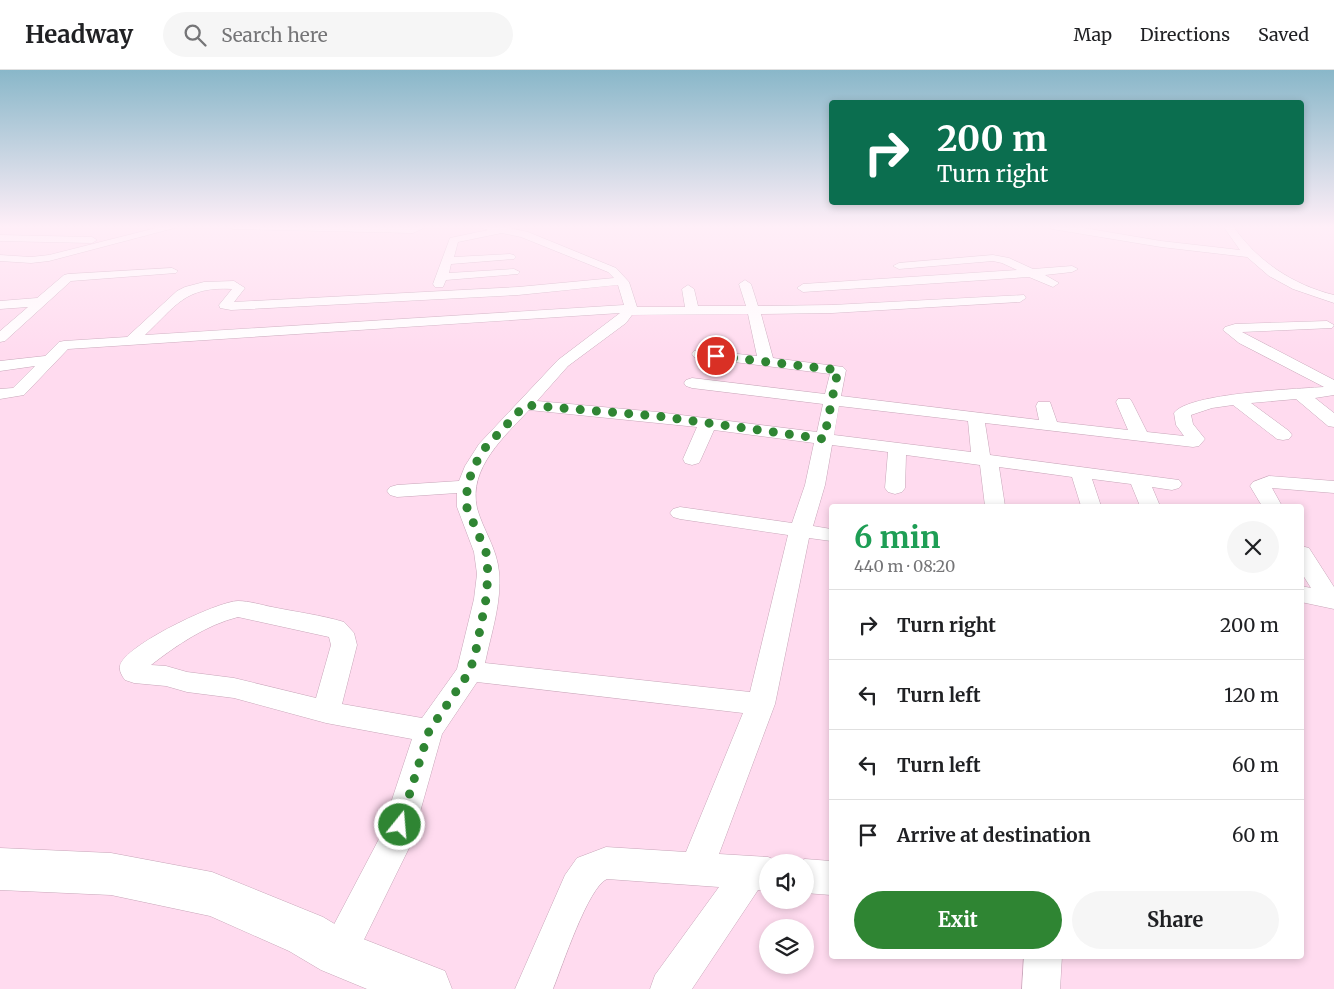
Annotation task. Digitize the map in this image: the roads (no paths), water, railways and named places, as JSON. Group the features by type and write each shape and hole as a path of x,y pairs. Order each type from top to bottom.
{"main road":[{"path":"0,869 111,874 212,894 306,934 338,953 427,989"}],"street":[{"path":"138,273 142,269"},
{"path":"444,269 440,280 514,272"},
{"path":"338,953 394,844 429,731 470,671 486,599 488,574 486,552 467,508 467,486 474,466 485,448 568,358 621,320 630,309 628,290 609,269"},
{"path":"1023,269 1053,283"},
{"path":"814,309 801,284 922,281 1072,269"},
{"path":"1271,269 1292,284 1334,299"},
{"path":"0,345 18,322 68,278 172,271"},
{"path":"132,341 181,294 204,286 234,285 239,288 225,305 231,306 518,291 622,281"},
{"path":"922,281 954,302"},
{"path":"745,284 766,361"},
{"path":"688,289 692,310"},
{"path":"0,394 18,392 64,345 630,309 814,309 1020,298"},
{"path":"0,305 41,302"},
{"path":"1298,312 1331,326"},
{"path":"0,324 18,322"},
{"path":"692,383 1187,442 1196,441 1196,439 1186,425 1182,413 1196,406 1237,400 1328,392 1333,389 1332,385 1244,340 1230,330 1235,328 1331,326"},
{"path":"696,870 761,704 794,551 815,485 838,370 700,354"},
{"path":"0,366 50,360"},
{"path":"1300,394 1334,422"},
{"path":"1237,400 1283,435"},
{"path":"1124,402 1140,437"},
{"path":"525,405 657,416 1172,484"},
{"path":"1044,406 1048,426"},
{"path":"976,417 995,504"},
{"path":"692,459 708,423"},
{"path":"895,488 897,448"},
{"path":"1080,472 1090,504"},
{"path":"1139,480 1149,504"},
{"path":"1271,504 1260,486 1269,482 1334,487"},
{"path":"397,491 467,486"},
{"path":"680,513 829,534"},
{"path":"1304,558 1332,600"},
{"path":"1304,595 1332,600"},
{"path":"326,712 344,645 341,633 335,628 238,609 226,611 162,642 133,665 134,673 166,676 187,682 234,688 326,712 429,731"},
{"path":"470,671 761,704"},
{"path":"534,989 577,887 589,870 606,863 759,873"},
{"path":"669,989 759,873"},
{"path":"814,877 829,878"},
{"path":"1041,989 1043,959"}]}
